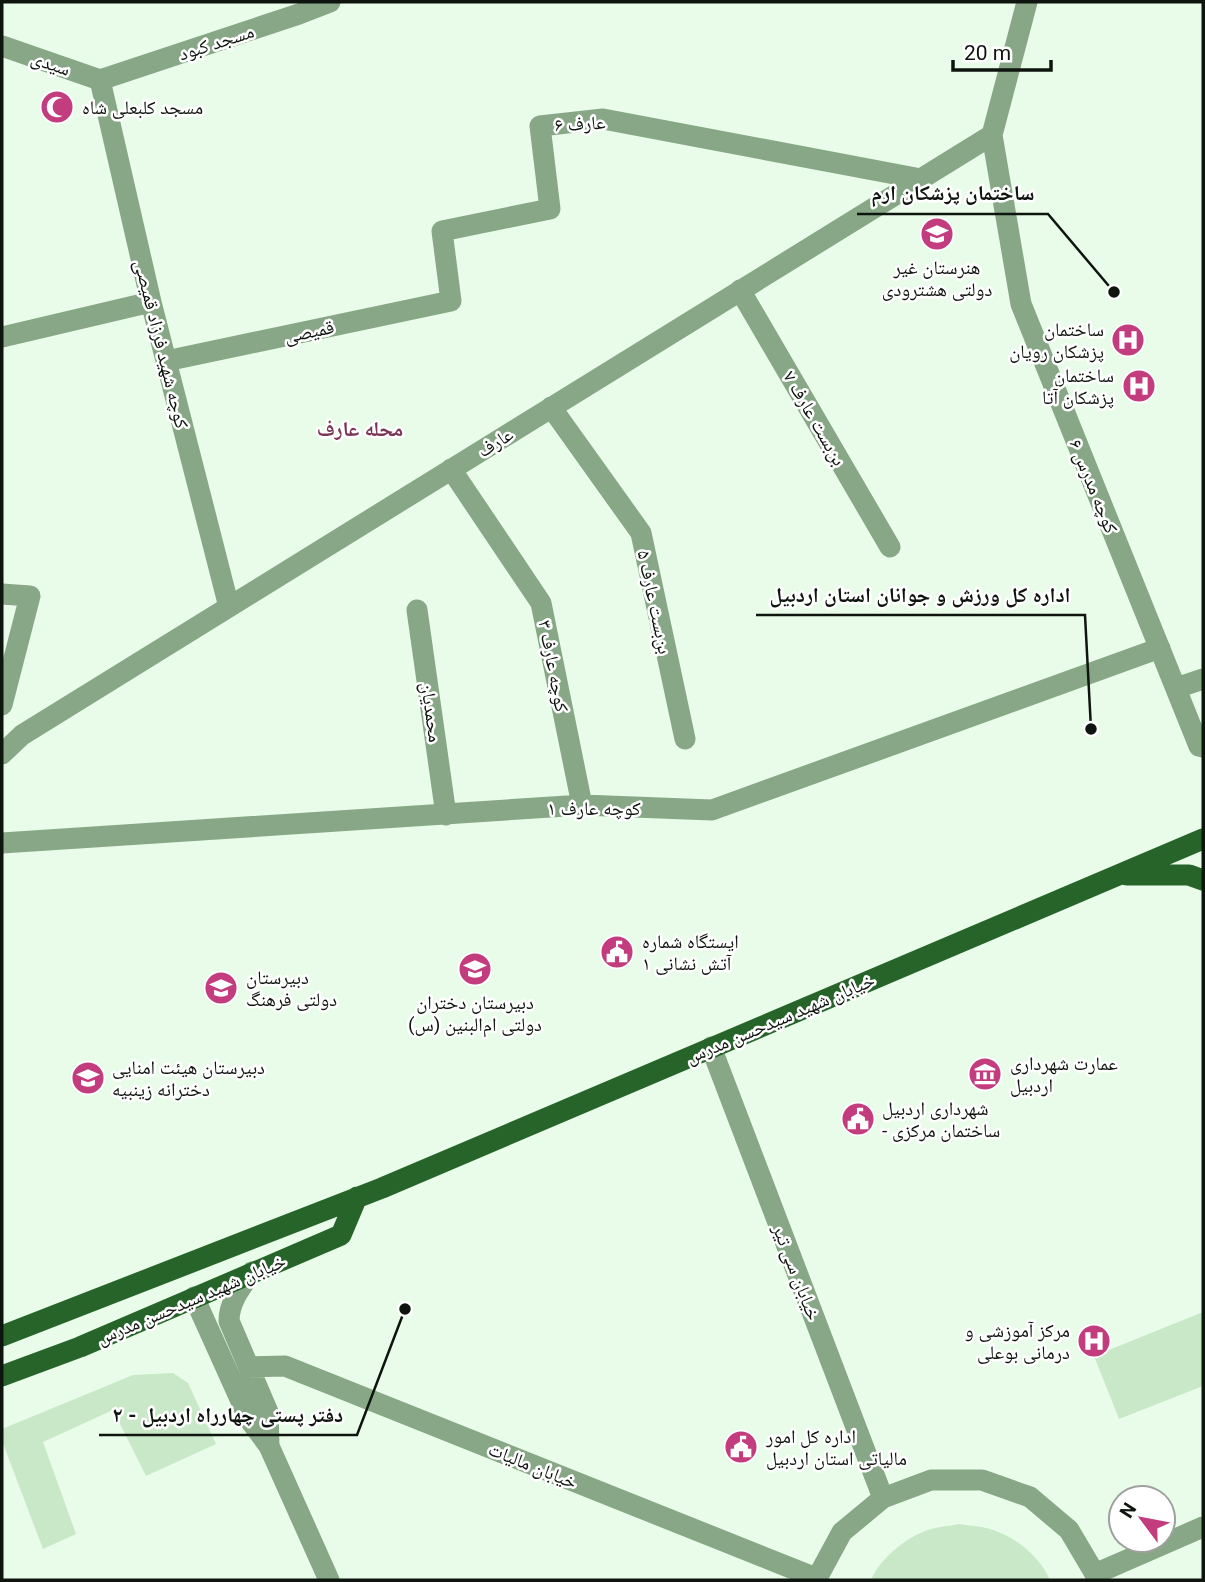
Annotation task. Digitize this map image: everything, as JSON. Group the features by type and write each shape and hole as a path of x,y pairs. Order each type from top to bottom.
{"main road":[{"name":"خیابان شهید سیدحسن مدرس","path":"2,1336 357,1197 1203,839"},
{"path":"1118,875 1189,875 1203,880"},
{"name":"خیابان شهید سیدحسن مدرس","path":"2,1376 80,1347 341,1235 357,1197"},
{"path":"181,1266 194,1297"}],"street":[{"name":"مسجد کبود","path":"100,80 297,8 330,2"},
{"path":"992,135 1027,2"},
{"name":"سیدی","path":"2,46 100,80"},
{"name":"کوچه شهید فرزاد قمیصی","path":"100,80 151,302 229,607"},
{"name":"عارف ۶","path":"451,301 442,230 550,209 540,125 603,119 922,178"},
{"name":"عارف","path":"2,754 22,735 992,135"},
{"name":"کوچه مدرس ۶","path":"992,135 1021,304 1199,746 1203,747"},
{"name":"بن‌بست عارف ۷","path":"740,290 890,547"},
{"name":"قمیصی","path":"166,361 451,301"},
{"path":"2,337 151,302"},
{"name":"بن‌بست عارف ۵","path":"551,407 641,533 685,739"},
{"name":"کوچه عارف ۳","path":"451,469 541,603 582,805"},
{"path":"2,594 30,596 2,708 22,735"},
{"name":"محمدیان","path":"417,610 446,815"},
{"name":"کوچه عارف ۱","path":"2,843 582,805 712,810 1160,648"},
{"path":"1176,688 1203,679"},
{"name":"خیابان سی تیر","path":"711,1047 883,1498"},
{"path":"251,1272 237,1294 229,1312 229,1321 268,1412 269,1446"},
{"path":"194,1297 249,1419 269,1446 329,1580"},
{"name":"خیابان مالیات","path":"248,1367 285,1366 816,1579"},
{"path":"816,1579 842,1532 883,1498 931,1480 982,1480 1030,1497 1069,1530 1096,1577 1203,1527"}],"green space":[{"path":"1203,1312 1203,1386 1119,1419 1094,1356"},
{"path":"173,1373 188,1383 216,1444 146,1476 113,1410 43,1442 76,1534 43,1549 2,1441 2,1429 133,1375"},
{"path":"959,1524 989,1529 1011,1538 1034,1556 1050,1580 871,1580 887,1557 909,1539 929,1530"}],"place":[{"name":"مسجد کلبعلی شاه","path":"57,107"},
{"name":"هنرستان غیر دولتی هشترودی","path":"937,234"},
{"name":"ساختمان پزشکان ارم","path":"1114,292"},
{"name":"ساختمان پزشکان رویان","path":"1128,340"},
{"name":"ساختمان پزشکان آتا","path":"1139,386"},
{"name":"اداره کل ورزش و جوانان استان اردبیل","path":"1091,729"},
{"name":"ایستگاه شماره ۱ آتش نشانی","path":"617,952"},
{"name":"دبیرستان دختران دولتی ام‌البنین (س)","path":"475,969"},
{"name":"دبیرستان دولتی فرهنگ","path":"221,988"},
{"name":"عمارت شهرداری اردبیل","path":"985,1074"},
{"name":"دبیرستان هیئت امنایی دخترانه زینبیه","path":"88,1078"},
{"name":"شهرداری اردبیل - ساختمان مرکزی","path":"858,1119"},
{"name":"دفتر پستی چهارراه اردبیل - ۲","path":"405,1309"},
{"name":"مرکز آموزشی و درمانی بوعلی","path":"1094,1341"},
{"name":"اداره کل امور مالیاتی استان اردبیل","path":"741,1447"}],"district":[{"name":"محله عارف","path":"360,429"}]}
